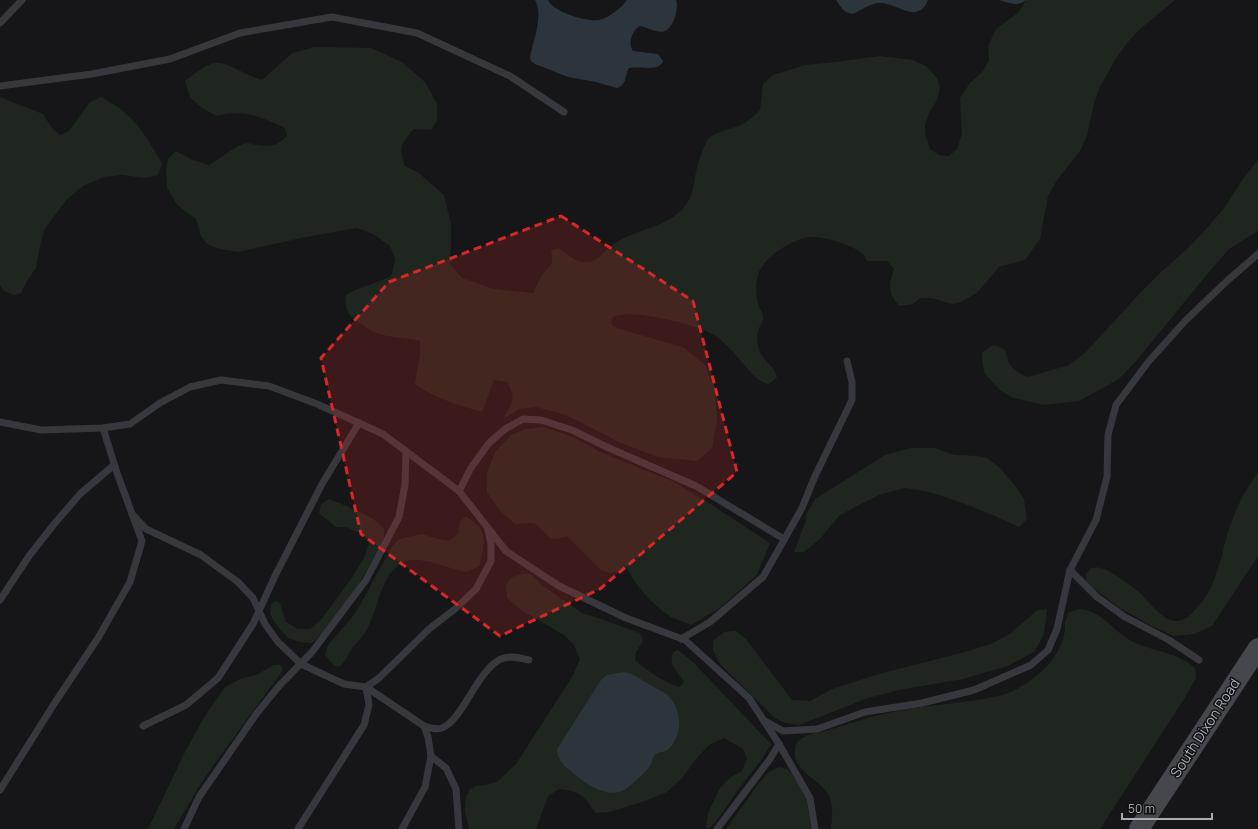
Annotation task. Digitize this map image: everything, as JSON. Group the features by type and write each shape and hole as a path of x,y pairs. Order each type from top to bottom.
{"main road":[{"name":"South Dixon Road","path":"1139,829 1258,648"}],"lane":[{"path":"0,23 22,0"},
{"path":"0,86 92,74 170,59 240,34 332,17 417,33 510,76 564,112"},
{"path":"763,719 783,731 816,729 865,712 922,703 974,690 1031,665 1048,650 1057,629 1070,570 1096,520 1107,477 1108,435 1116,405 1149,361 1186,320 1258,254"},
{"path":"681,639 710,622 763,577 802,508 815,476 852,400 852,382 848,361"},
{"path":"0,422 41,430 103,428 130,424 160,403 190,387 221,380 269,386 318,404 383,434 459,491 506,551 559,586 626,618 685,640 749,698 779,744 810,798 815,829"},
{"path":"459,491 470,468 489,443 505,429 523,419 541,420 572,430 696,486 784,539"},
{"path":"143,726 186,705 218,678 253,624 275,576 322,484 358,423"},
{"path":"0,790 54,704 98,638 130,582 142,541 114,465 103,428"},
{"path":"184,829 199,797 257,713 279,686 312,652 342,614 366,580 399,516 405,485 406,452"},
{"path":"0,600 29,556 55,523 80,494 114,465"},
{"path":"132,514 146,529 202,555 238,582 253,598 265,624 278,642 302,664 344,684 366,687 424,726 434,729 443,728 452,720 489,668 502,658 514,657 529,660"},
{"path":"366,687 380,678 429,628 455,609 476,589 491,561 491,543 487,527"},
{"path":"1070,570 1097,597 1125,617 1169,640 1199,660"},
{"path":"298,829 364,725 369,705 366,687"},
{"path":"402,829 425,787 431,756 428,736 424,726"},
{"path":"717,829 770,759 779,744"},
{"path":"431,756 446,768 456,788 459,829"}],"highlighted area":[{"path":"561,216 693,301 737,472 600,589 500,636 361,534 321,358 389,282"}],"shaded area":[{"path":"535,0 548,0 550,4 558,10 582,19 594,20 603,19 610,15 627,0 676,0 677,8 671,26 665,31 656,31 640,26 635,30 632,37 631,44 633,51 658,54 663,61 661,64 654,68 629,68 623,84 617,88 596,82 568,77 531,61 530,57 538,20"},
{"path":"836,0 928,0 924,7 919,11 907,11 888,4 878,3 853,14 845,11"},
{"path":"999,0 1026,0 1016,4"},
{"path":"1026,0 1175,0 1140,29 1127,43 1115,60 1099,89 1087,136 1080,151 1057,180 1048,196 1040,239 1025,260 999,267 977,293 961,302 953,304 931,298 920,298 913,304 899,306 892,296 890,288 894,269 887,261 867,261 863,254 857,250 845,244 830,240 810,237 795,241 779,250 765,262 760,269 757,279 757,299 763,314 762,322 757,333 759,350 776,373 777,377 769,384 757,379 730,348 718,338 701,329 662,318 634,314 613,317 611,322 613,326 685,348 705,365 715,389 717,421 712,448 697,461 658,457 621,443 566,415 536,407 520,409 503,419 511,405 513,397 507,382 494,380 482,412 447,401 431,394 415,384 420,355 420,341 374,332 352,317 346,308 346,295 357,289 391,276 395,259 390,246 373,234 357,228 306,237 238,252 220,249 207,244 201,236 196,219 177,205 167,187 166,171 168,159 176,151 193,160 209,165 242,144 247,143 269,146 280,142 287,136 285,128 268,120 252,115 235,113 217,116 202,108 190,97 185,81 197,72 211,64 220,63 231,66 262,80 292,53 315,47 371,48 402,62 425,82 437,104 437,121 431,130 414,129 402,146 402,154 405,166 419,173 444,195 451,224 450,264 462,278 494,289 533,293 542,275 551,265 551,251 558,248 577,261 593,261 621,239 662,223 680,212 690,196 699,162 707,140 720,132 737,127 758,112 760,110 763,84 773,75 805,65 880,56 913,60 926,66 937,78 940,89 936,102 929,113 925,125 926,138 930,149 939,155 949,156 957,149 962,133 960,98 970,83 983,71 989,60 988,46 996,29 1019,12"},
{"path":"0,97 43,114 52,128 60,135 69,131 90,102 101,97 112,103 130,117 150,142 162,163 158,175 145,178 122,175 104,177 83,186 67,199 44,230 36,268 21,293 14,295 4,291 0,285"},
{"path":"1258,160 1258,231 1229,249 1137,360 1119,379 1079,401 1043,405 1011,397 1000,390 985,374 982,362 982,353 993,346 998,346 1005,350 1012,367 1028,377 1069,365 1085,353 1140,293 1207,228 1225,207 1242,180"},
{"path":"543,427 565,434 600,452 672,481 770,543 757,575 721,607 691,625 671,617 652,602 636,583 627,569 612,573 602,571 567,536 557,539 550,538 536,524 515,524 500,511 487,492 487,472 495,452 511,435 526,429"},
{"path":"910,448 935,448 955,455 987,458 999,467 1017,488 1024,499 1027,519 1019,527 957,501 930,492 905,488 879,495 840,515 820,539 804,552 794,552 806,520 806,515 815,499 885,455"},
{"path":"1258,473 1258,556 1212,626 1194,634 1174,636 1152,626 1118,607 1087,583 1086,574 1091,568 1104,569 1141,594 1157,611 1167,618 1177,621 1187,617 1204,599 1210,589 1219,566 1228,531 1235,512 1247,489"},
{"path":"329,499 368,516 381,525 384,530 384,537 362,579 334,620 312,643 300,642 288,638 277,626 270,614 271,604 275,601 280,603 286,622 298,629 310,629 320,621 351,579 364,558 370,541 360,533 345,527 336,527 319,513 321,504"},
{"path":"466,517 479,526 482,532 484,545 479,566 467,572 419,560 406,561 397,566 389,575 383,586 365,633 341,665 339,667 335,666 325,655 327,647 359,607 391,548 399,539 422,534 449,541 458,534 460,521"},
{"path":"522,574 531,574 543,586 582,613 640,633 643,641 636,652 635,660 656,676 668,683 680,687 684,682 672,665 673,652 678,650 694,663 771,744 760,762 710,828 706,827 708,813 720,788 731,777 742,771 747,759 743,749 724,738 709,745 682,778 667,792 645,801 609,812 596,813 581,795 559,789 548,796 536,829 469,829 465,811 466,796 470,789 476,786 497,782 516,764 572,677 580,659 574,645 564,635 521,610 507,598 506,585 512,577"},
{"path":"1047,609 1043,636 1034,652 1008,666 963,679 899,690 868,698 799,725 785,723 775,718 720,664 713,650 713,641 724,632 736,631 746,639 792,700 810,701 832,689 882,673 965,652 993,643 1011,633 1036,611"},
{"path":"1080,609 1087,610 1100,616 1122,635 1136,643 1188,662 1195,668 1196,678 1186,696 1100,829 831,829 832,806 828,794 824,788 801,769 797,763 795,749 800,740 810,734 889,713 919,707 965,702 1003,695 1013,691 1031,680 1049,664 1060,647 1069,612"},
{"path":"274,665 281,665 283,670 200,785 174,829 148,829 185,752 206,714 225,687 240,679 256,675"},
{"path":"623,672 630,673 668,696 676,706 679,725 676,738 670,748 655,754 648,769 628,787 622,791 610,793 598,790 570,771 559,758 557,749 601,680 607,675"},
{"path":"779,767 787,769 792,774 806,797 811,829 726,829 762,779 769,772"}]}
